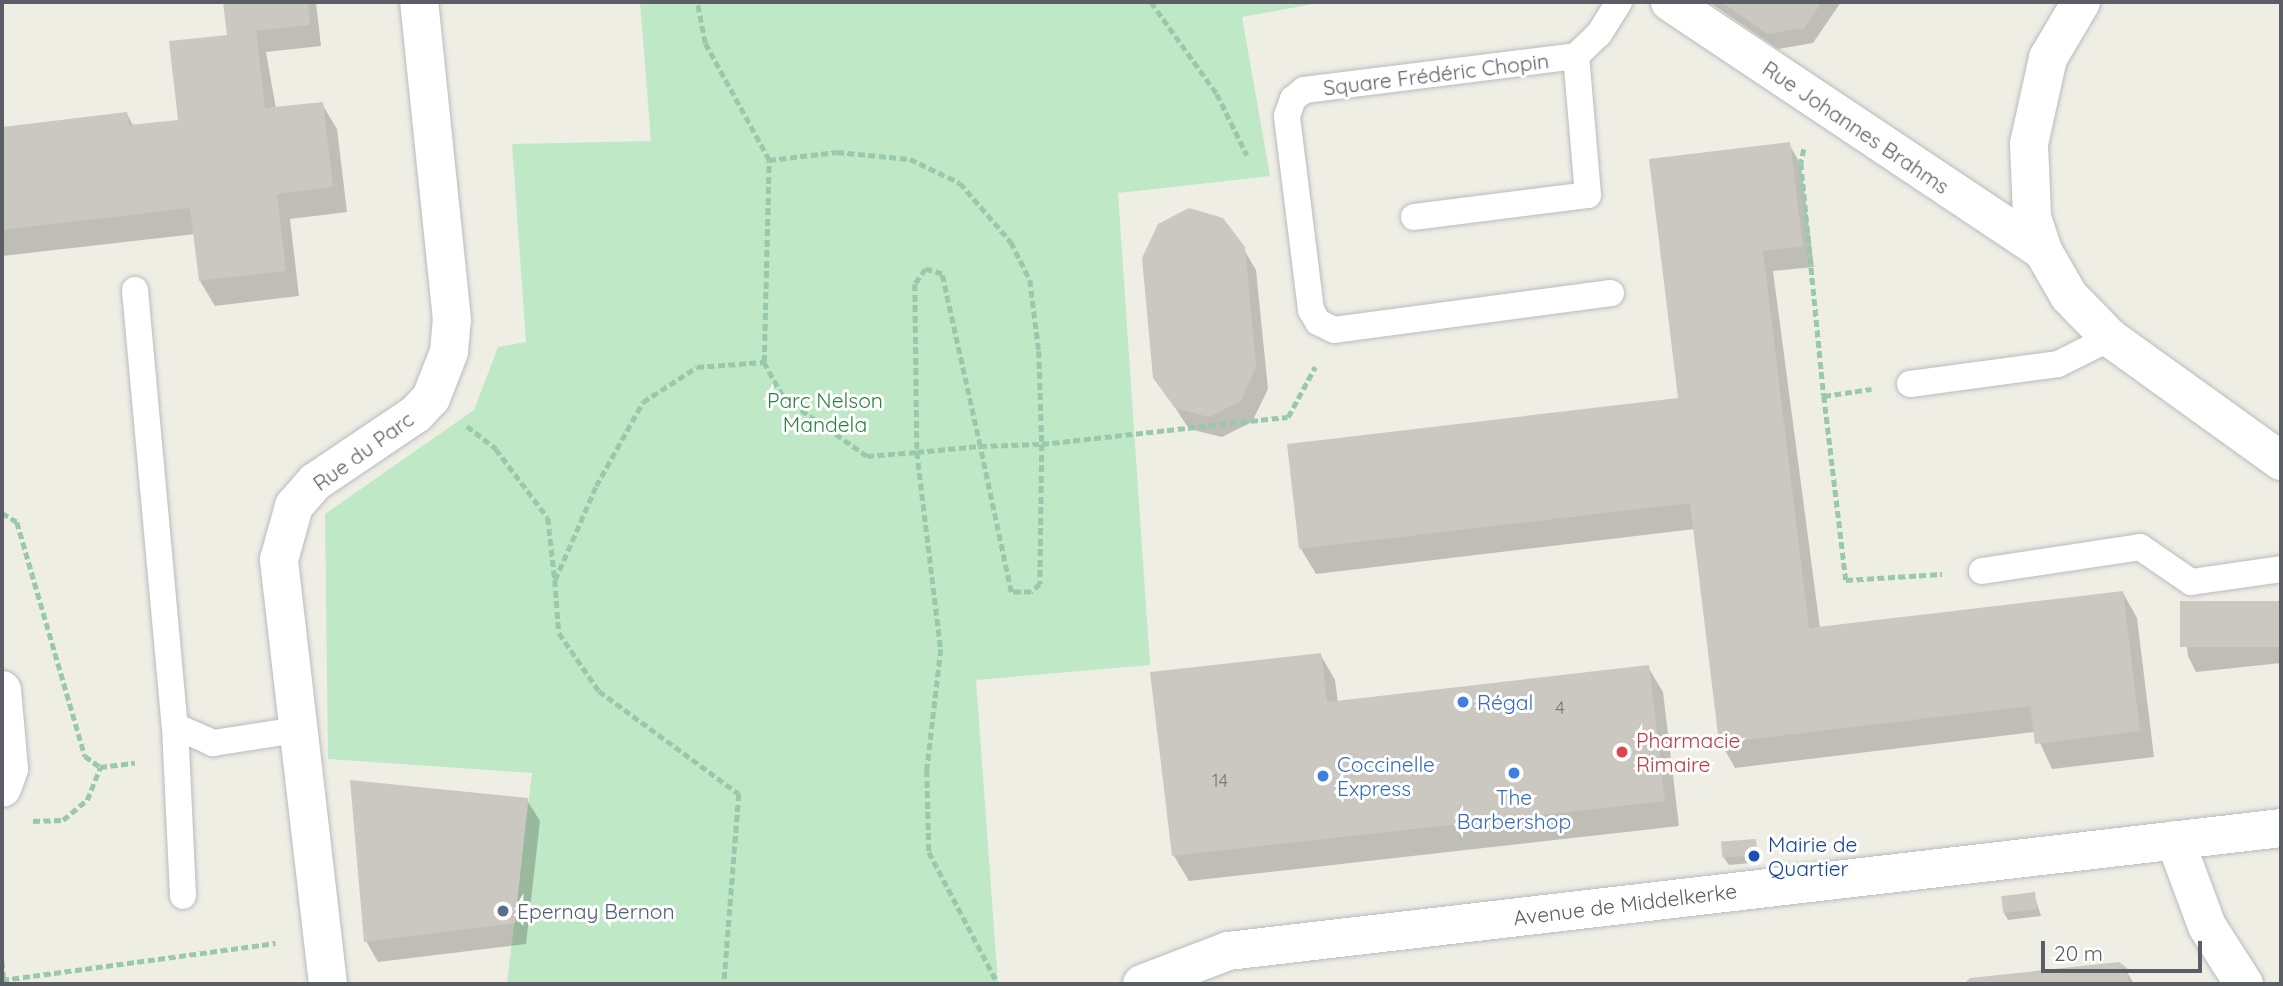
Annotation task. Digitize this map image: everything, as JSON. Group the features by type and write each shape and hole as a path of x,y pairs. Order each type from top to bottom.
{"street":[{"name":"Rue du Parc","path":"328,984 279,560 294,506 315,482 390,433 432,398 449,352 452,320 418,2"},
{"name":"Rue Johannes Brahms","path":"1670,2 2043,251"},
{"path":"2081,2 2048,58 2029,144 2029,196 2043,251 2069,296 2110,338 2276,451"},
{"path":"2,690 9,769 2,788"},
{"name":"Avenue de Middelkerke","path":"1142,984 1228,951 2281,828"},
{"path":"2175,840 2207,926 2244,984"}],"lane":[{"name":"Square Frédéric Chopin","path":"1334,330 1318,321 1311,310 1287,116 1293,99 1304,90 1576,57 1599,34 1619,2"},
{"path":"1415,217 1588,195 1576,57"},
{"path":"135,290 175,726 183,896"},
{"path":"1334,330 1611,293"},
{"path":"1910,384 2058,364 2110,338"},
{"path":"1982,571 2140,547 2191,582 2281,569"},
{"path":"175,726 213,743 297,730"}],"path":[{"path":"697,2 705,43 769,160 764,362 784,398 867,456 980,446 1042,444 1288,417 1334,330"},
{"path":"1151,2 1217,94 1250,161 1297,196"},
{"path":"1814,100 1801,163 1824,396 1846,580 1982,571"},
{"path":"769,160 837,152 911,159 960,183 1011,242 1030,280 1039,351 1042,444 1040,584 1031,592 1011,592 942,274 926,270 915,284 917,452 941,649 927,770 929,852 998,984"},
{"path":"555,580 596,485 643,402 697,367 764,362"},
{"path":"1824,396 1910,384"},
{"path":"432,398 496,449 548,518 559,633 599,691 739,794 724,984"},
{"path":"2,513 17,522 85,756 100,767 177,758"},
{"path":"28,820 63,820 87,800 100,767"},
{"path":"2,961 3,980 322,937"}],"green space":[{"name":"Parc Nelson Mandela","path":"640,2 1324,2 1242,17 1270,176 1118,193 1150,665 976,680 998,984 507,984 532,773 328,759 325,514 474,410 498,347 526,342 512,144 651,141"}],"building":[{"path":"223,2 308,2 310,25 256,31 265,108 323,102 333,187 277,194 286,271 199,281 190,208 2,230 2,127 127,112 129,125 178,120 169,41 227,35"},
{"path":"1721,2 1822,2 1804,28 1768,34"},
{"path":"1790,142 1803,246 1763,251 1809,628 2123,591 2140,731 2035,744 2030,706 1719,743 1690,503 1299,549 1287,444 1678,398 1649,159"},
{"path":"1189,208 1223,218 1245,247 1256,367 1241,401 1209,417 1175,408 1153,378 1142,258 1158,224"},
{"path":"2180,601 2281,601 2281,647 2180,647"},
{"path":"1321,653 1327,702 1649,665 1665,801 1172,856 1150,672"},
{"path":"350,780 528,798 515,923 364,942"},
{"path":"1756,839 1757,855 1722,857 1721,841"},
{"path":"2035,892 2037,909 2003,913 2001,896"},
{"path":"2119,962 2127,968 2129,984 1964,984 1970,978"}],"place":[{"name":"Régal","path":"1463,702"},
{"name":"Pharmacie Rimaire","path":"1622,752"},
{"name":"The Barbershop","path":"1514,773"},
{"name":"Coccinelle Express","path":"1323,776"},
{"name":"Mairie de Quartier","path":"1754,856"},
{"name":"Epernay Bernon","path":"503,911"}]}
